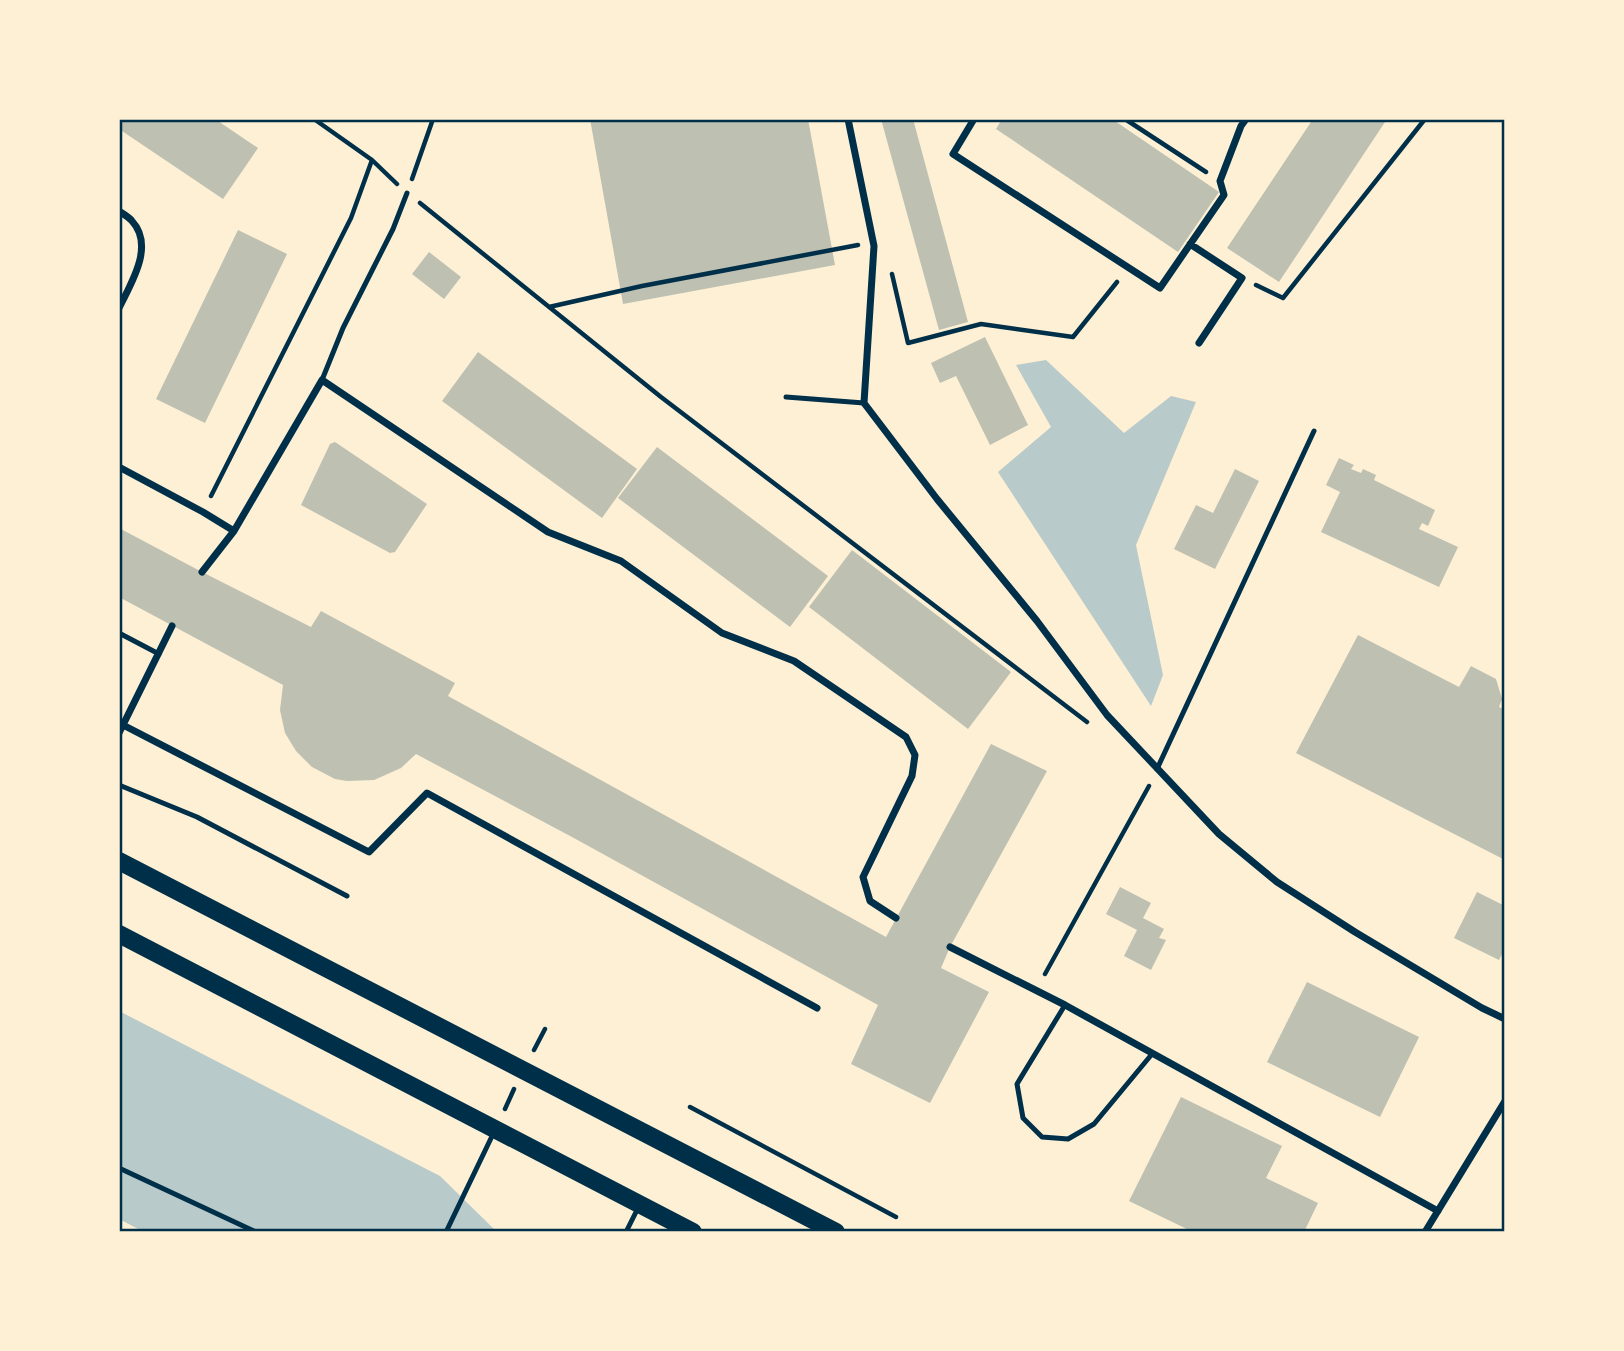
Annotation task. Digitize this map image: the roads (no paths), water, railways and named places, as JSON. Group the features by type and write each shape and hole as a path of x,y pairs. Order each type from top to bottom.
{"main road":[{"path":"119,862 836,1232"},
{"path":"119,934 693,1232"}],"street":[{"path":"848,119 874,246 864,403 937,499 1037,621 1107,715 1219,834 1277,882 1482,1009 1505,1019"},
{"path":"974,119 953,154 1160,288 1224,195 1220,181 1246,119"},
{"path":"119,211 133,221 142,241 141,262 119,308"},
{"path":"1190,244 1242,278 1199,343"},
{"path":"202,572 234,531 322,380 548,532 621,561 722,633 794,661 906,737 915,755 912,776 863,877 870,901 896,918"},
{"path":"119,467 234,531"},
{"path":"172,626 121,729 369,852 426,793 817,1008"},
{"path":"950,947 1065,1005 1438,1211"},
{"path":"1425,1232 1505,1101"}],"lane":[{"path":"322,380 343,328 393,229 407,193"},
{"path":"786,397 864,403"},
{"path":"1157,769 1314,431"},
{"path":"119,633 159,654"},
{"path":"119,785 197,817 347,896"},
{"path":"1065,1005 1017,1084 1023,1118 1042,1137 1068,1139 1094,1124 1152,1054"},
{"path":"446,1232 495,1129"},
{"path":"119,1168 257,1232"},
{"path":"626,1232 640,1203"}]}
